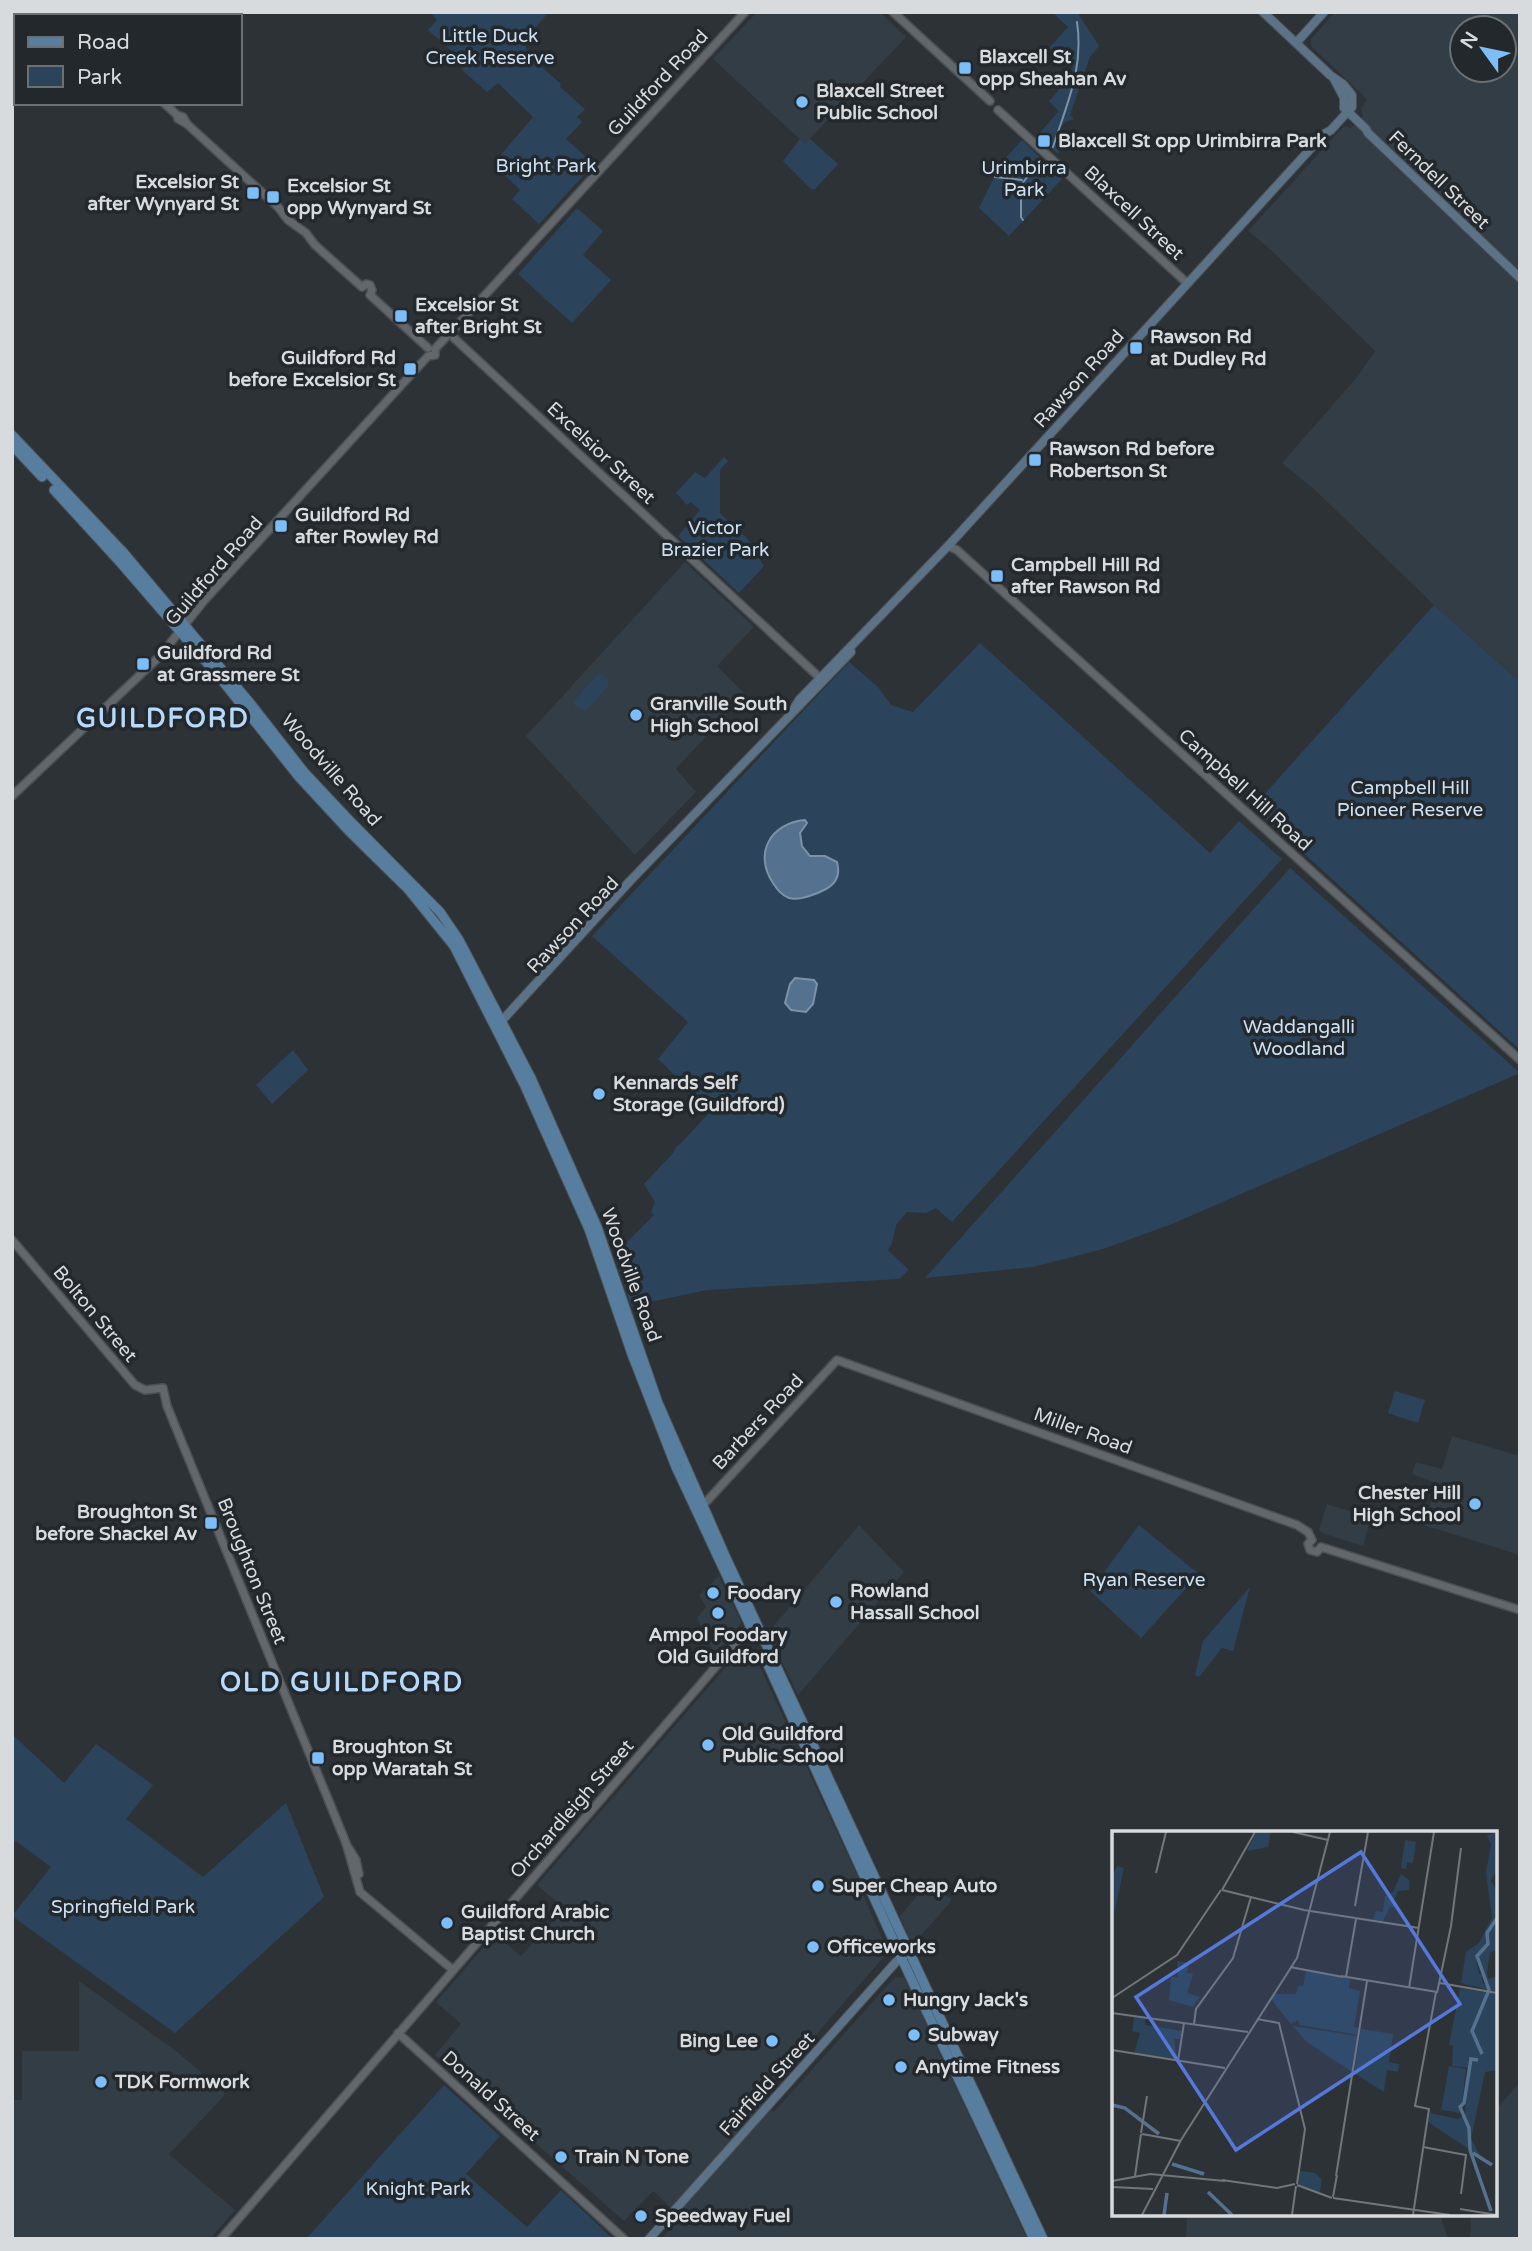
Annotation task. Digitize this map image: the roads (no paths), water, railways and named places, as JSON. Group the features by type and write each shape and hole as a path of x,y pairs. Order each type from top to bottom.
{"main road":[{"path":"1263,12 1335,79 1344,98 1345,112"},
{"path":"1296,43 1324,12"},
{"name":"Ferndell Street","path":"1345,112 1362,132 1368,133 1520,278"},
{"name":"Rawson Road","path":"792,712 799,700 948,546 1324,134 1327,127 1345,112"},
{"name":"Woodville Road","path":"12,435 123,552 183,630"},
{"name":"Woodville Road","path":"12,445 250,703 304,772 440,912 459,940 498,1025 536,1089 597,1227 617,1300 676,1466 753,1625 1034,2239"},
{"name":"Rawson Road","path":"498,1025 630,881 846,658 855,643"},
{"path":"807,699 820,678 846,658"},
{"name":"Woodville Road","path":"626,1325 753,1625"},
{"name":"Woodville Road","path":"905,1954 1044,2239"},
{"name":"Fairfield Street","path":"649,2239 905,1954"}],"street":[{"name":"Guildford Road","path":"12,796 148,669 183,630 203,602 431,351 451,335 745,12"},
{"name":"Blaxcell Street","path":"893,12 990,101 998,101 998,110 1187,283"},
{"path":"166,105 180,121 187,124 362,287 362,295 370,295 431,351"},
{"name":"Excelsior Street","path":"451,335 820,678"},
{"name":"Campbell Hill Road","path":"948,546 957,550 1520,1060"},
{"name":"Bolton Street","path":"12,1240 135,1385 145,1390 163,1388"},
{"name":"Barbers Road","path":"701,1504 837,1360"},
{"name":"Miller Road","path":"837,1360 1297,1525 1308,1532 1312,1540 1308,1544 1310,1550 1317,1552 1321,1547 1520,1609"},
{"name":"Broughton Street","path":"163,1388 166,1402 346,1843 358,1890 453,1970"},
{"name":"Orchardleigh Street","path":"221,2239 753,1625"},
{"name":"Donald Street","path":"398,2033 624,2239"}],"waterway":[{"path":"1053,147 1076,71 1079,39 1077,22"},
{"path":"1023,220 1021,185 1040,161"},
{"path":"995,177 1022,180"}],"place":[{"name":"Blaxcell St opp Sheahan Av","path":"965,68"},
{"name":"Blaxcell Street Public School","path":"802,102"},
{"name":"Blaxcell St opp Urimbirra Park","path":"1044,141"},
{"name":"Excelsior St after Wynyard St","path":"253,193"},
{"name":"Excelsior St opp Wynyard St","path":"273,197"},
{"name":"Excelsior St after Bright St","path":"401,316"},
{"name":"Rawson Rd at Dudley Rd","path":"1136,348"},
{"name":"Guildford Rd before Excelsior St","path":"410,369"},
{"name":"Rawson Rd before Robertson St","path":"1035,460"},
{"name":"Guildford Rd after Rowley Rd","path":"281,526"},
{"name":"Campbell Hill Rd after Rawson Rd","path":"997,576"},
{"name":"Guildford Rd at Grassmere St","path":"143,664"},
{"name":"Granville South High School","path":"636,715"},
{"name":"Kennards Self Storage (Guildford)","path":"599,1094"},
{"name":"Chester Hill High School","path":"1475,1504"},
{"name":"Broughton St before Shackel Av","path":"211,1523"},
{"name":"Foodary","path":"713,1593"},
{"name":"Rowland Hassall School","path":"836,1602"},
{"name":"Ampol Foodary Old Guildford","path":"718,1613"},
{"name":"Old Guildford Public School","path":"708,1745"},
{"name":"Broughton St opp Waratah St","path":"318,1758"},
{"name":"Super Cheap Auto","path":"818,1886"},
{"name":"Guildford Arabic Baptist Church","path":"447,1923"},
{"name":"Officeworks","path":"813,1947"},
{"name":"Hungry Jack's","path":"889,2000"},
{"name":"Subway","path":"914,2035"},
{"name":"Bing Lee","path":"772,2041"},
{"name":"Anytime Fitness","path":"901,2067"},
{"name":"TDK Formwork","path":"101,2082"},
{"name":"Train N Tone","path":"561,2157"},
{"name":"Speedway Fuel","path":"641,2216"}],"district":[{"name":"GUILDFORD","path":"163,718"},
{"name":"OLD GUILDFORD","path":"342,1682"}],"park label":[{"name":"Little Duck Creek Reserve","path":"490,47"},
{"name":"Bright Park","path":"546,166"},
{"name":"Urimbirra Park","path":"1024,179"},
{"name":"Victor Brazier Park","path":"715,539"},
{"name":"Campbell Hill Pioneer Reserve","path":"1410,799"},
{"name":"Waddangalli Woodland","path":"1299,1038"},
{"name":"Ryan Reserve","path":"1144,1580"},
{"name":"Springfield Park","path":"123,1907"},
{"name":"Knight Park","path":"418,2189"}]}
